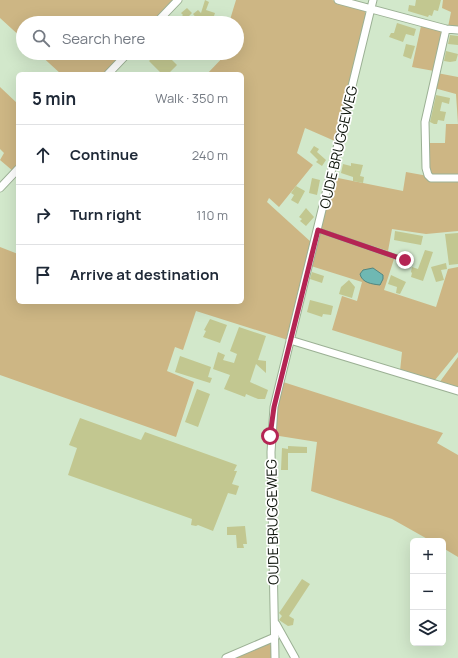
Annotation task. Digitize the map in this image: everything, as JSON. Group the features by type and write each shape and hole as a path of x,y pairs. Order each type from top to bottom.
{"street":[{"path":"163,16 178,0"},
{"path":"338,0 446,29 458,30"},
{"name":"OUDE BRUGGEWEG","path":"275,658 270,436 274,407 373,0"},
{"path":"446,29 425,122 426,168 428,175 431,178 458,178"},
{"path":"110,72 121,60"},
{"path":"0,188 16,171"},
{"path":"290,340 458,391"},
{"path":"274,622 295,658"},
{"path":"226,658 275,638"}],"lane":[{"path":"318,230 405,260"}],"shaded area":[{"path":"0,0 173,0 158,16 16,16 16,33 0,18"},
{"path":"236,0 332,0 364,9 367,18 337,142 305,128 297,153 313,165 279,207 269,198 267,202 311,242 288,340 196,311 183,350 175,347 167,371 194,382 176,437 0,375 0,247 16,253 16,304 244,304 244,72 209,72 220,60 244,60 244,16 231,16"},
{"path":"443,0 458,0 458,28 448,27 451,12 442,8"},
{"path":"421,26 442,31 434,71 412,67"},
{"path":"46,60 117,60 106,72 59,72"},
{"path":"437,73 458,77 458,124 456,94 434,88"},
{"path":"0,87 16,102 16,168 13,171 0,160 4,153 0,149"},
{"path":"446,124 458,124 458,231 426,234 392,229 388,251 320,229 333,177 403,191 406,172 428,176 428,143 445,143"},
{"path":"319,233 394,259 384,290 436,307 448,269 458,267 458,352 435,380 400,371 402,352 332,330 342,296 357,301 362,282 311,266"},
{"path":"458,357 458,389 439,383"},
{"path":"283,382 443,433 437,443 458,455 458,557 446,550 446,538 426,538 392,519 311,491 317,442 273,435 274,421"},
{"path":"268,642 272,647 272,658 231,658"}],"water":[{"path":"373,268 383,275 380,285 365,281 361,277 360,274 363,270"}],"building":[{"path":"205,0 209,2 206,10 215,13 214,16 195,16 193,14 198,10 201,13"},
{"path":"416,0 441,0 438,11 434,10 432,16 429,15 428,17 408,11 409,5 415,6"},
{"path":"187,8 192,13 189,16 182,16 183,15 181,13"},
{"path":"397,23 416,29 414,36 406,34 403,42 389,37 391,33 394,33"},
{"path":"450,35 458,36 458,45 448,44"},
{"path":"406,44 415,46 411,59 403,56"},
{"path":"446,51 458,54 456,61 444,61"},
{"path":"172,60 177,65 170,72 160,72 149,61"},
{"path":"436,95 450,98 449,104 442,102 440,111 446,112 444,121 438,120 437,124 434,124 430,122"},
{"path":"314,146 319,149 317,152 326,160 322,166 316,162 318,160 310,152"},
{"path":"351,163 363,165 360,176 364,177 363,183 353,181 353,177 341,173 343,164 351,166"},
{"path":"312,178 320,180 317,195 309,193"},
{"path":"296,186 305,191 298,204 291,200 294,195 291,193"},
{"path":"306,208 314,217 306,226 300,221 302,219 299,217"},
{"path":"395,231 423,236 421,245 394,240"},
{"path":"458,233 458,264 449,265 445,234"},
{"path":"425,250 433,252 423,281 411,277 411,272 412,267 418,269"},
{"path":"446,263 447,269 441,270 444,280 436,282 431,267"},
{"path":"312,272 324,276 322,283 310,279"},
{"path":"391,275 406,282 400,294 396,293 397,287 388,284"},
{"path":"349,280 355,287 352,298 339,294 341,287"},
{"path":"310,300 333,306 331,315 323,314 322,317 307,312"},
{"path":"210,319 227,325 220,343 203,337 206,331 204,330"},
{"path":"239,327 266,336 258,360 266,361 266,373 256,364 250,382 268,390 265,399 258,399 246,394 245,397 224,389 230,375 213,369 218,352 225,355 223,360 234,363 237,354 230,351"},
{"path":"180,356 211,367 208,377 212,378 210,383 175,372"},
{"path":"197,389 210,394 198,427 185,422"},
{"path":"80,418 141,440 145,432 237,465 234,471 237,471 232,484 239,486 236,495 228,493 213,531 198,525 191,525 192,519 68,475 77,448 69,445"},
{"path":"288,446 307,447 307,453 288,453 288,470 281,470 282,448 288,449"},
{"path":"245,526 247,544 243,544 244,548 237,548 236,535 227,535 227,527"},
{"path":"302,579 310,584 289,616 294,619 293,625 288,626 279,620 282,616 279,613"}],"route":[{"path":"270,436 274,407 318,230 405,260"}]}
